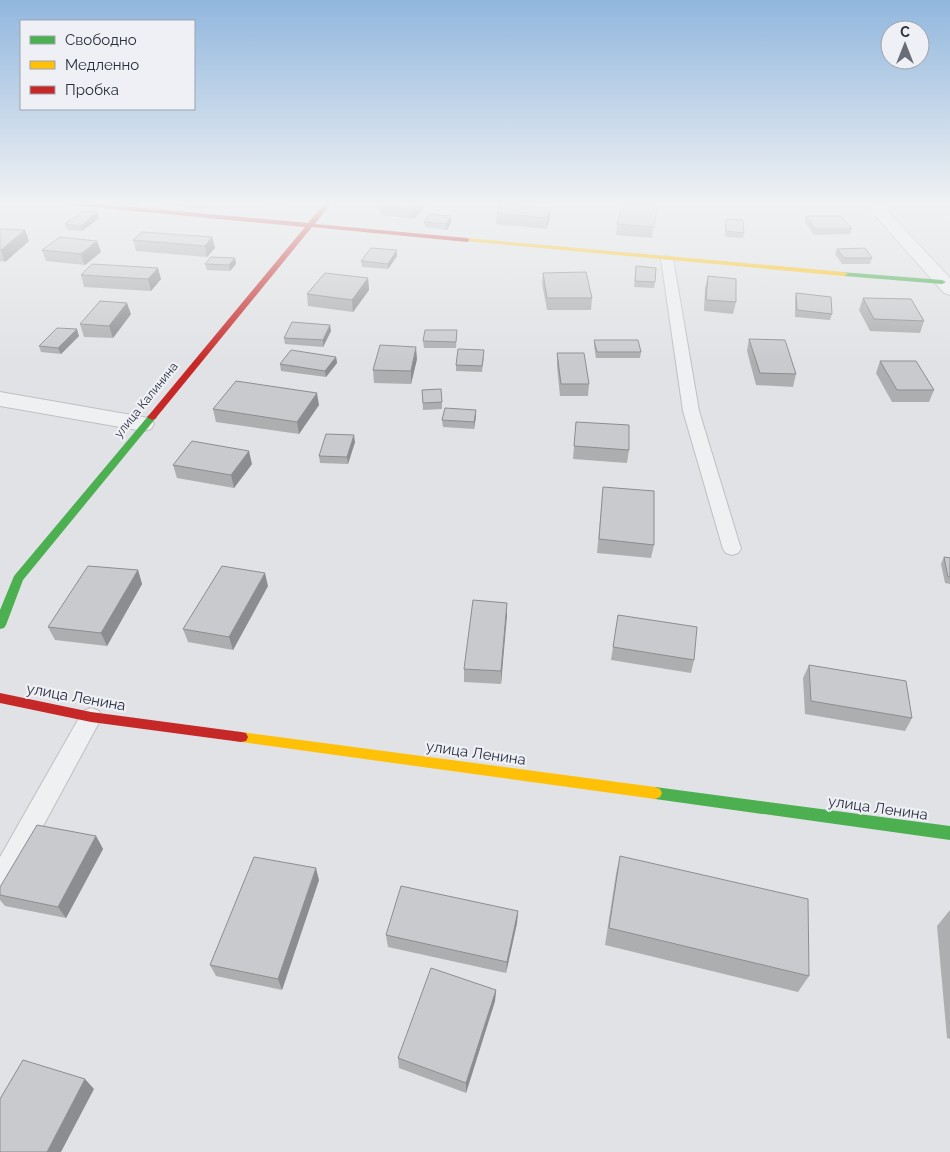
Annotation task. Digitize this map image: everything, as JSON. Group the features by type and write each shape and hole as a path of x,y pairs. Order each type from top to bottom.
{"street":[{"name":"улица Калинина","path":"0,625 18,578 282,256"},
{"path":"632,256 946,286"},
{"path":"919,256 946,286"},
{"path":"0,399 143,424"},
{"name":"улица Ленина","path":"0,698 91,717 950,832"}],"lane":[{"path":"667,259 691,411 732,549"},
{"path":"0,881 91,717"}],"building":[{"path":"365,256 393,256 388,264 361,261"},
{"path":"842,256 870,256 872,258 844,258"},
{"path":"211,257 235,258 229,265 205,264"},
{"path":"92,264 158,268 148,279 81,275"},
{"path":"636,266 656,268 655,282 635,281"},
{"path":"586,272 592,298 547,298 543,273"},
{"path":"325,273 368,278 352,300 307,294"},
{"path":"708,276 736,279 736,302 706,300"},
{"path":"796,293 831,297 832,314 797,310"},
{"path":"863,298 911,299 924,321 874,319"},
{"path":"100,301 127,303 109,326 80,324"},
{"path":"292,322 330,325 323,340 284,338"},
{"path":"57,328 77,329 58,348 39,346"},
{"path":"425,330 457,330 456,342 423,341"},
{"path":"749,339 785,340 796,374 760,373"},
{"path":"594,340 638,340 641,352 597,352"},
{"path":"380,345 416,347 411,371 373,370"},
{"path":"458,349 484,350 482,366 456,365"},
{"path":"291,350 336,357 325,371 280,364"},
{"path":"557,353 584,353 589,384 561,384"},
{"path":"880,361 916,361 934,390 897,390"},
{"path":"236,381 317,393 297,422 213,409"},
{"path":"441,389 442,402 423,403 422,390"},
{"path":"445,408 476,410 474,422 442,420"},
{"path":"576,422 629,425 629,450 574,446"},
{"path":"326,434 354,435 347,457 319,456"},
{"path":"192,441 249,451 231,475 173,465"},
{"path":"603,487 654,491 654,545 599,539"},
{"path":"944,557 950,558 950,577 948,577"},
{"path":"88,566 138,570 101,633 48,627"},
{"path":"222,566 265,573 229,637 183,629"},
{"path":"473,600 507,603 501,671 464,669"},
{"path":"618,615 697,627 694,660 613,647"},
{"path":"809,665 906,681 912,718 811,701"},
{"path":"37,825 96,836 58,907 0,895 0,887"},
{"path":"620,856 808,899 809,976 609,928"},
{"path":"254,857 316,868 278,979 210,965"},
{"path":"401,886 518,911 507,962 386,935"},
{"path":"431,968 496,990 466,1083 398,1058"},
{"path":"23,1060 85,1079 47,1152 0,1152 0,1099"}],"traffic: fast":[{"path":"844,274 942,282"},
{"path":"0,625 18,579 152,417"},
{"path":"655,793 950,833"}],"traffic: slow":[{"path":"642,256 844,274"},
{"path":"241,737 655,793"}],"traffic: jam":[{"path":"152,417 285,256"},
{"path":"0,698 91,717 241,737"}]}
